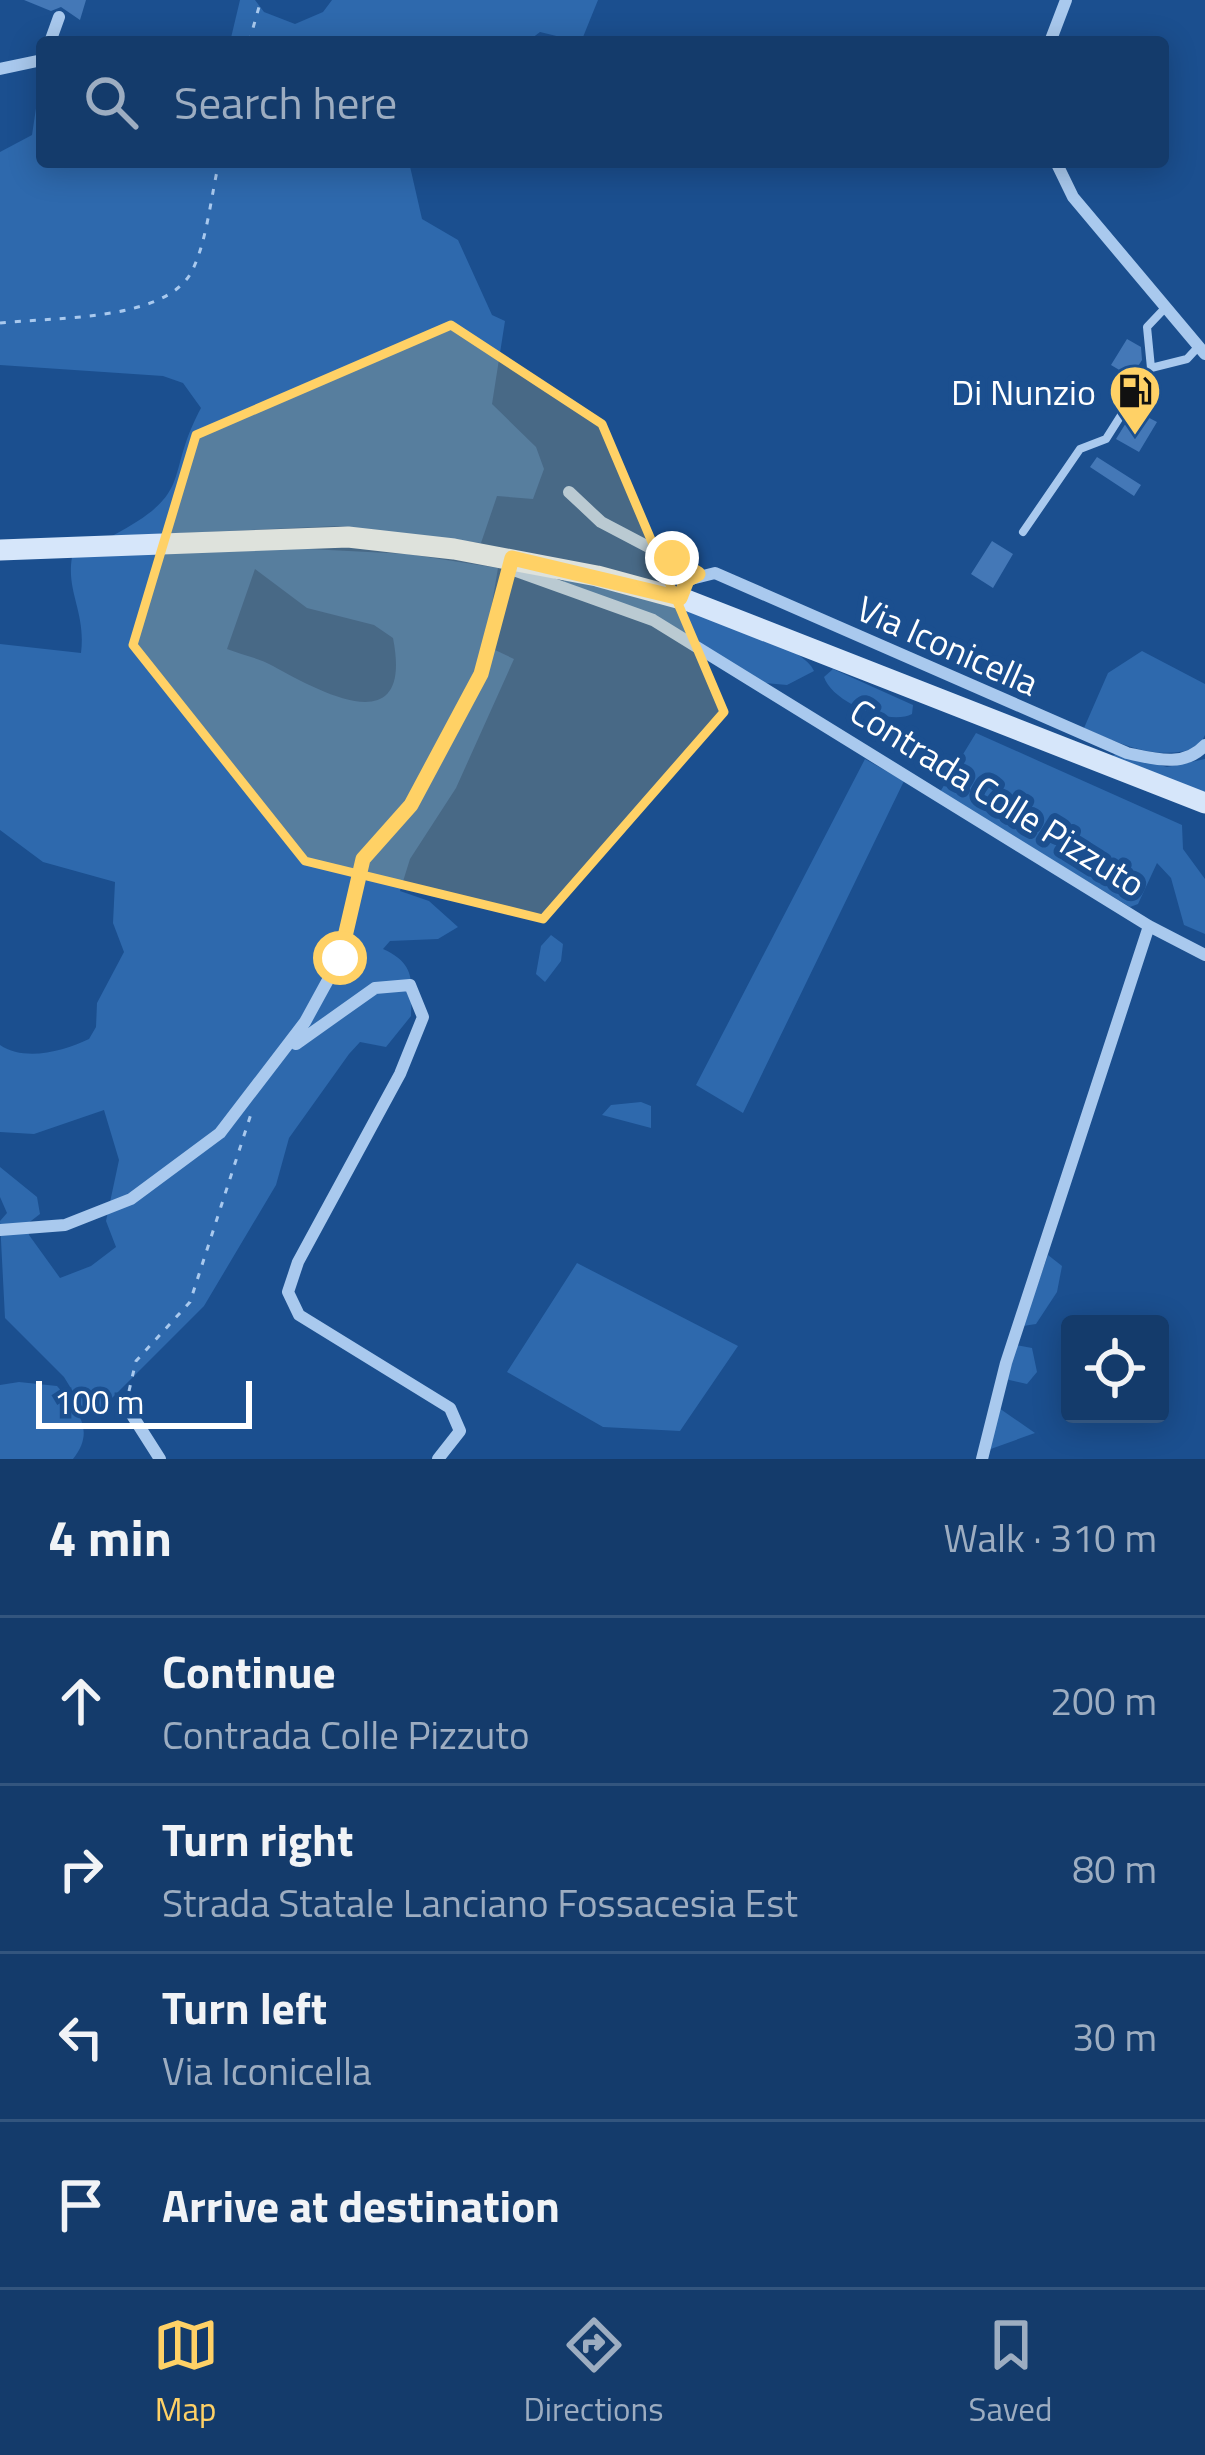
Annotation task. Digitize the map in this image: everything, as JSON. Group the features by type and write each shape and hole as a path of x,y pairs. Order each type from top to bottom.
{"main road":[{"path":"0,550 276,536 441,547 680,598 1205,803"}],"street":[{"path":"1052,36 1066,0"},
{"path":"52,36 59,17"},
{"path":"0,69 36,61"},
{"path":"1059,168 1073,197 1202,350"},
{"name":"Via Iconicella","path":"569,492 601,522 698,574 715,574 1127,753 1178,760 1205,745"},
{"path":"0,1230 65,1225 131,1199 220,1133 305,1022 340,958 363,859 411,805 481,674 511,564"},
{"name":"Contrada Colle Pizzuto","path":"511,564 653,620 1149,926 1006,1364 982,1459"},
{"path":"680,598 687,580 698,574"},
{"path":"1149,926 1205,955"},
{"path":"277,1058 375,988 410,986 423,1017 400,1074 298,1262 288,1292 298,1315 450,1408 460,1431 438,1459"},
{"path":"125,1404 160,1459"}],"lane":[{"path":"1023,532 1080,449 1106,439 1151,368 1147,326 1166,307"},
{"path":"1151,368 1202,350"}],"path":[{"path":"251,36 260,0"},
{"path":"0,323 139,308 175,294 193,270 218,168"},
{"path":"125,1404 136,1361 190,1302 261,1079"}],"highlighted area":[{"path":"451,325 602,424 724,712 543,919 305,861 133,645 196,435"}],"shaded area":[{"path":"240,0 255,0 264,12 295,24 323,12 332,0 598,0 583,36 540,32 535,36 231,36"},
{"path":"36,108 36,168 410,168 422,219 458,240 492,315 505,321 492,404 536,447 544,469 533,499 497,496 481,543 338,526 112,536 139,520 167,494 201,408 183,383 163,376 0,365 0,152 32,135"},
{"path":"289,548 408,554 498,568 486,639 493,649 514,659 456,788 410,859 400,891 429,901 458,927 438,939 390,941 383,949 401,961 410,975 411,1016 386,1047 360,1042 349,1054 289,1138 276,1185 204,1306 95,1415 83,1408 64,1377 5,1318 0,1221 7,1213 0,1197 0,1167 37,1197 40,1214 27,1224 29,1235 60,1278 91,1266 116,1247 106,1221 119,1160 104,1110 34,1134 0,1132 0,1045 33,1054 89,1039 96,1027 97,1003 124,952 113,923 115,882 43,862 0,830 0,644 81,653 72,557","holes":["255,569 307,608 374,625 393,638 396,671 390,691 376,700 358,702 227,649"]},
{"path":"564,576 741,627 801,657 814,671 787,685 765,683 654,618 564,585"},
{"path":"1142,651 1205,684 1205,735 1199,747 1154,752 1084,728 1108,673"},
{"path":"833,669 913,705 912,714 890,717 849,703 824,677"},
{"path":"976,733 1182,825 1183,849 1205,879 1205,934 1184,925 1171,878 1157,863 1138,904 1130,907 940,792"},
{"path":"1117,753 1167,767 1205,759 1205,792 1106,760"},
{"path":"865,759 904,781 743,1113 696,1085"},
{"path":"551,935 563,944 561,961 545,982 536,974 541,946"},
{"path":"641,1102 651,1106 651,1128 602,1115 611,1105"},
{"path":"1048,1255 1062,1266 1057,1292 1036,1324 1023,1326"},
{"path":"577,1263 738,1346 680,1431 603,1427 507,1372"},
{"path":"1016,1345 1032,1348 1037,1372 1027,1384 1005,1379"},
{"path":"0,1385 57,1386 72,1404 84,1430 73,1459 0,1459"},
{"path":"996,1406 1035,1433 988,1450"}],"building":[{"path":"24,0 86,0 80,20 61,7 51,11"},
{"path":"1127,339 1141,347 1142,360 1131,377 1111,365"},
{"path":"1134,410 1157,422 1139,452 1116,439"},
{"path":"1097,457 1141,485 1134,496 1090,467"},
{"path":"992,541 1013,554 993,588 971,574"}],"place":[{"name":"Di Nunzio","path":"1135,437"}],"route":[{"path":"340,958 363,859 411,805 481,674 512,558 680,598 687,580 698,574 672,558"}]}
